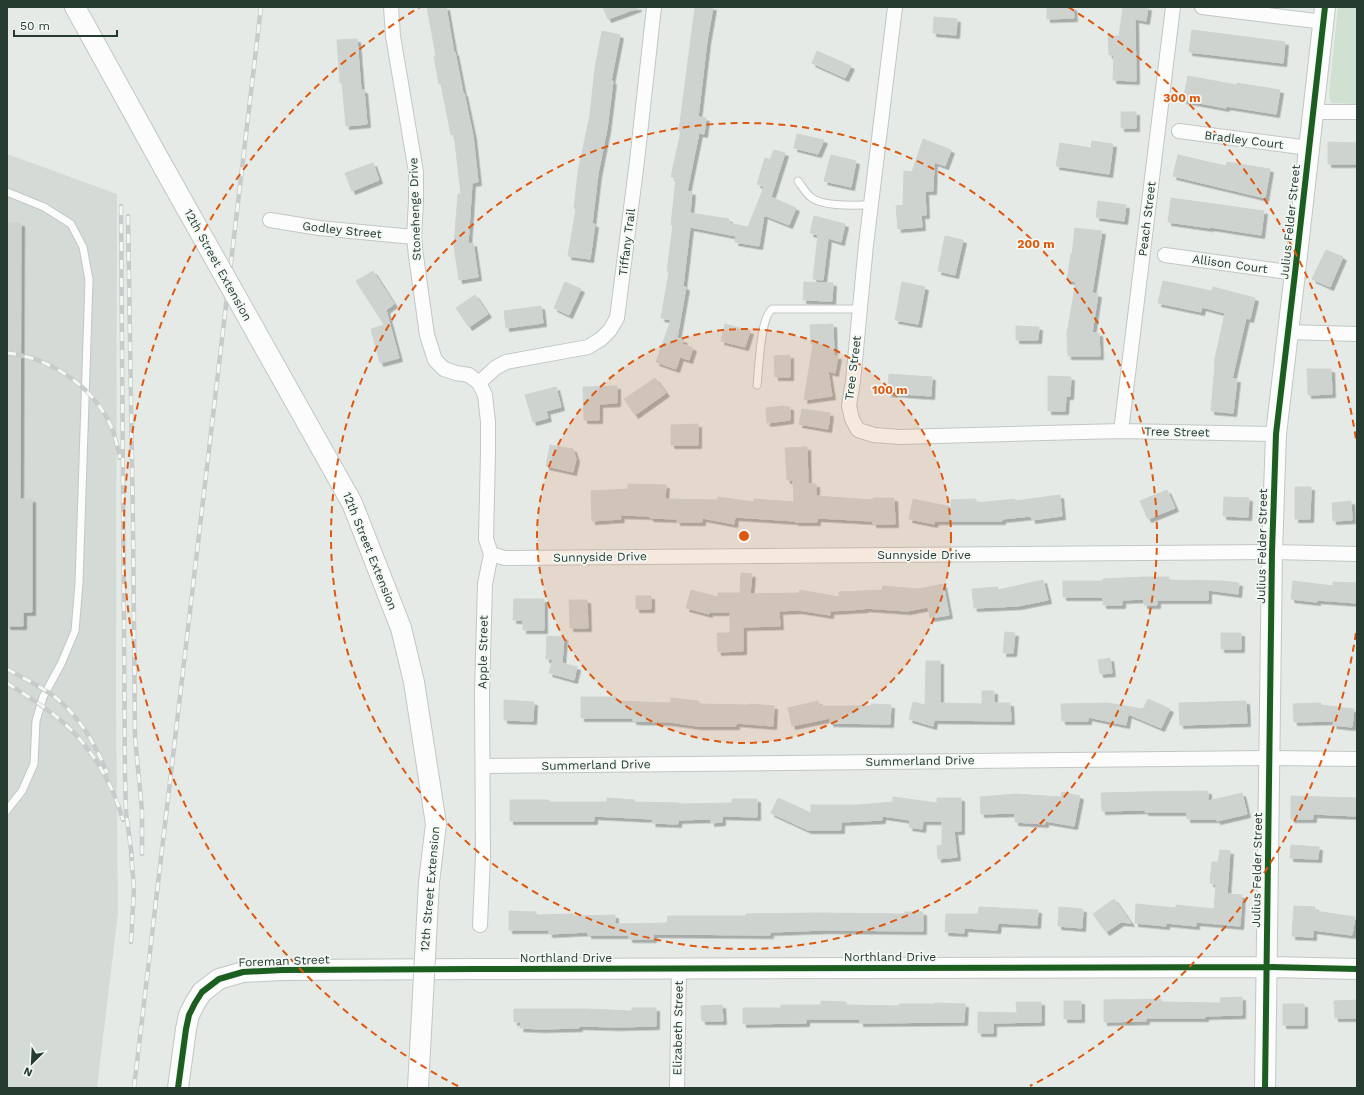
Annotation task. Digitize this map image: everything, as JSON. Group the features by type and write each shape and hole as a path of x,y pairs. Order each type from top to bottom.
{"street":[{"name":"12th Street Extension","path":"75,7 352,503 401,628 414,682 436,824 429,882 418,1088"},
{"name":"Stonehenge Drive","path":"391,7 393,36 416,172 414,237 424,323 434,360 444,369 469,375 479,383"},
{"name":"Tiffany Trail","path":"479,383 495,368 506,362 588,347 601,339 610,330 617,318 654,7"},
{"name":"Tree Street","path":"895,7 871,205 854,381 848,406 852,419 858,430 874,435 900,437 1121,431 1276,434"},
{"name":"Peach Street","path":"1121,431 1173,7"},
{"path":"1202,7 1325,14"},
{"name":"Julius Felder Street","path":"1265,1088 1272,552 1276,434 1296,273 1325,14"},
{"path":"1314,112 1357,112"},
{"name":"Bradley Court","path":"1179,131 1309,148"},
{"name":"Godley Street","path":"270,220 319,228 414,237"},
{"name":"Allison Court","path":"1165,255 1296,273"},
{"path":"1288,332 1357,334"},
{"name":"Apple Street","path":"479,383 485,395 488,422 486,539 491,554 485,584 482,693 483,766 480,925"},
{"name":"Sunnyside Drive","path":"491,554 505,558 1272,552 1357,554"},
{"name":"Summerland Drive","path":"483,766 1269,758 1357,759"},
{"name":"Northland Drive","path":"424,969 1266,967 1357,969"},
{"name":"Foreman Street","path":"178,1088 189,1015 202,992 219,979 244,972 424,969"},
{"name":"Elizabeth Street","path":"677,1088 679,969"}],"lane":[{"path":"798,180 812,198 822,202 846,205 871,205"},
{"path":"7,192 44,207 71,224 83,248 89,280 79,583 75,631 61,664 43,697 36,720 34,764 22,791 7,810"},
{"path":"757,385 763,331 769,312 772,310 860,309"}],"shaded area":[{"path":"7,154 117,194 116,703 118,913 97,1088 7,1088"}],"green space":[{"path":"1338,7 1357,7 1357,104 1331,103 1329,94"}],"building":[{"path":"427,7 446,7 454,53 455,52 473,136 478,182 472,183 468,244 473,243 478,277 459,280 454,246 458,194 461,194 454,134 451,135 441,84 439,84 434,56 436,56"},
{"path":"603,7 638,7 638,8 608,19"},
{"path":"695,7 713,7 707,41 698,117 706,118 704,134 699,133 687,191 692,192 690,213 729,219 729,223 748,227 764,187 757,184 765,158 770,160 774,150 785,153 771,197 796,208 789,225 764,215 759,246 735,242 736,236 690,227 683,286 686,287 677,338 684,340 682,344 693,348 689,360 680,357 676,369 656,362 671,320 661,318 669,272 667,271 673,225 671,225 676,178 671,177 681,131 679,131"},
{"path":"1047,7 1073,7 1074,18 1047,19"},
{"path":"1123,7 1148,7 1146,21 1135,19 1136,81 1113,80 1114,55 1109,55 1108,36 1119,36"},
{"path":"934,17 957,19 956,35 933,33"},
{"path":"1192,30 1285,42 1283,63 1189,52"},
{"path":"602,31 620,35 611,81 613,81 607,129 598,174 592,224 595,224 590,259 568,256 576,209 574,208 578,172 590,115 595,68"},
{"path":"357,39 361,90 364,90 367,124 346,126 342,83 340,83 337,40"},
{"path":"817,51 851,66 845,78 812,63"},
{"path":"1188,76 1237,85 1237,83 1280,90 1276,114 1226,106 1226,108 1183,100"},
{"path":"1121,112 1136,112 1136,128 1121,128"},
{"path":"797,134 824,140 818,154 794,148"},
{"path":"923,139 951,150 945,166 934,162 933,191 925,191 926,215 921,215 922,227 898,229 896,206 903,205 904,171 912,172"},
{"path":"1092,141 1113,144 1109,174 1056,166 1060,143 1091,148"},
{"path":"1328,142 1357,143 1357,164 1328,164"},
{"path":"831,155 856,161 851,187 824,181"},
{"path":"1178,155 1226,166 1227,162 1270,169 1265,198 1173,176"},
{"path":"373,163 379,180 352,191 345,173"},
{"path":"1171,198 1264,211 1261,235 1168,222"},
{"path":"1098,201 1126,205 1124,221 1096,217"},
{"path":"814,216 845,224 841,242 828,238 823,280 813,279 818,235 810,233"},
{"path":"7,223 21,223 20,499 32,499 32,612 23,612 23,626 7,626"},
{"path":"1075,228 1102,231 1092,293 1098,294 1092,333 1099,333 1100,356 1068,356 1067,333 1076,282 1067,280"},
{"path":"945,236 963,240 955,275 938,271"},
{"path":"1326,250 1343,257 1330,287 1312,279"},
{"path":"373,271 394,304 386,310 399,358 380,363 371,329 384,325 356,281"},
{"path":"1163,281 1212,291 1213,287 1255,298 1250,319 1246,318 1232,379 1237,379 1233,413 1211,411 1214,363 1225,313 1202,307 1201,312 1158,303"},
{"path":"565,282 581,289 569,315 554,308"},
{"path":"804,282 833,283 832,301 803,300"},
{"path":"902,282 925,287 918,324 895,320"},
{"path":"475,295 488,314 469,327 456,308"},
{"path":"541,306 543,323 506,328 504,311"},
{"path":"725,324 750,331 745,347 721,341"},
{"path":"833,324 834,356 838,356 835,373 828,371 832,396 804,400 813,344 811,344 810,325"},
{"path":"1016,326 1039,327 1038,340 1016,340"},
{"path":"790,355 790,377 775,377 774,356"},
{"path":"1307,369 1331,369 1332,394 1308,395"},
{"path":"889,374 932,377 931,396 888,393"},
{"path":"1048,376 1071,377 1070,396 1066,396 1065,411 1048,411"},
{"path":"655,378 666,393 635,415 624,399"},
{"path":"617,386 617,403 599,404 599,420 584,420 583,387"},
{"path":"556,387 561,407 546,411 548,418 533,422 525,395"},
{"path":"783,406 790,407 790,420 767,423 766,408"},
{"path":"802,409 830,413 828,429 799,424"},
{"path":"698,424 698,445 671,445 671,425"},
{"path":"550,445 573,449 576,459 573,472 546,466"},
{"path":"807,447 808,484 816,484 816,496 873,500 873,498 894,498 895,524 873,524 873,521 817,518 817,522 795,522 735,517 734,524 702,518 702,522 677,522 677,519 620,515 621,519 592,521 591,491 628,489 628,484 666,485 665,499 718,500 718,497 754,502 754,499 794,502 793,480 787,480 785,448"},
{"path":"1295,487 1311,487 1310,519 1295,519"},
{"path":"1167,490 1175,508 1148,519 1140,501"},
{"path":"1060,495 1062,516 1032,520 1031,516 1002,519 1002,521 935,521 934,524 909,519 913,499 951,507 951,500 976,499 976,503 1015,499 1015,501"},
{"path":"1224,497 1249,498 1248,517 1223,516"},
{"path":"1351,501 1352,520 1333,521 1332,503"},
{"path":"741,573 752,574 750,594 799,593 800,590 839,597 839,592 882,590 883,586 919,589 943,584 949,615 930,618 928,607 907,611 865,608 830,611 830,615 798,610 779,611 780,626 743,627 743,651 718,652 717,633 730,633 730,612 709,612 709,614 686,608 691,590 718,597 718,593 740,593"},
{"path":"1169,577 1169,580 1222,581 1239,583 1238,594 1208,590 1208,600 1157,600 1157,605 1144,605 1144,599 1122,600 1122,605 1103,605 1103,597 1063,597 1063,581 1103,581 1103,579"},
{"path":"1043,580 1048,600 1018,606 974,608 972,589 998,587 998,590"},
{"path":"1293,581 1333,586 1333,582 1357,583 1357,603 1317,600 1317,602 1291,599"},
{"path":"636,596 651,596 651,609 636,609"},
{"path":"514,599 544,599 544,630 523,630 523,620 513,620"},
{"path":"569,600 587,600 588,628 570,628"},
{"path":"1005,632 1015,633 1013,653 1003,653"},
{"path":"1221,633 1241,633 1241,649 1221,649"},
{"path":"547,636 564,637 562,663 577,667 574,680 549,673 553,659 546,659"},
{"path":"1110,658 1112,673 1100,674 1098,660"},
{"path":"926,661 940,661 940,703 982,704 982,691 994,691 994,703 1010,703 1011,721 934,720 933,726 909,719 913,702 925,705"},
{"path":"581,697 616,697 616,701 671,703 671,698 699,701 699,704 750,704 774,706 773,726 736,723 736,726 697,726 669,722 633,721 633,718 581,718"},
{"path":"1148,699 1170,709 1161,728 1128,714 1126,725 1088,717 1088,721 1062,721 1061,704 1108,703 1143,709"},
{"path":"504,700 534,702 533,721 504,720"},
{"path":"818,701 819,706 871,706 871,704 891,705 890,724 830,723 830,718 792,726 788,708"},
{"path":"1246,701 1247,723 1180,725 1179,703"},
{"path":"1321,703 1321,705 1354,709 1352,727 1333,725 1334,721 1294,722 1293,704"},
{"path":"1208,791 1208,801 1242,793 1247,814 1217,821 1217,819 1187,819 1187,812 1145,812 1145,810 1102,811 1101,793"},
{"path":"1062,792 1080,796 1074,826 1045,821 1045,824 1015,822 1015,813 981,814 980,797 1016,794 1061,797"},
{"path":"1291,796 1357,798 1357,816 1313,814 1313,819 1291,819"},
{"path":"893,797 937,803 937,798 961,798 961,831 954,831 957,857 938,859 937,846 942,845 942,821 923,821 922,829 909,827 910,820 882,816 882,820 841,822 841,830 808,830 771,813 778,798 811,813 811,805 857,805 893,802"},
{"path":"607,798 635,800 634,802 679,804 732,803 732,799 757,799 757,817 722,816 722,822 711,823 711,819 678,820 678,824 652,823 653,819 594,816 594,821 510,821 510,800 607,802"},
{"path":"1291,845 1319,847 1318,859 1290,858"},
{"path":"1220,850 1230,851 1227,894 1242,895 1240,926 1196,922 1196,926 1166,923 1166,926 1135,923 1136,904 1176,908 1176,905 1214,909 1216,884 1210,883 1212,862 1218,862"},
{"path":"1114,899 1131,923 1121,922 1106,932 1093,914"},
{"path":"1294,906 1315,907 1315,911 1355,917 1352,935 1313,930 1313,937 1292,936"},
{"path":"979,907 1038,910 1037,925 998,923 997,930 964,928 964,933 945,932 946,914 978,914"},
{"path":"1059,907 1083,909 1082,928 1058,926"},
{"path":"509,911 536,912 536,915 615,915 615,924 667,923 668,916 746,916 746,914 819,913 905,914 905,912 923,912 923,931 825,930 770,932 770,935 653,934 653,939 629,939 629,935 588,935 588,932 549,934 549,930 509,930"},
{"path":"1242,997 1242,1015 1205,1016 1205,1018 1146,1018 1146,1021 1104,1022 1104,1000 1161,999 1161,1002 1221,1003 1220,998"},
{"path":"1357,1000 1357,1018 1335,1018 1334,1001"},
{"path":"821,1001 846,1002 846,1005 899,1006 899,1004 965,1004 964,1022 860,1023 860,1019 806,1019 806,1023 743,1024 743,1008 781,1008 781,1005 821,1005"},
{"path":"1064,1001 1081,1001 1081,1019 1064,1019"},
{"path":"1016,1002 1041,1002 1041,1022 993,1023 993,1033 978,1033 978,1012 1017,1013"},
{"path":"1283,1004 1304,1004 1304,1025 1283,1025"},
{"path":"722,1005 723,1021 702,1021 701,1006"},
{"path":"632,1008 656,1008 656,1026 579,1026 579,1028 541,1029 520,1028 521,1022 514,1022 514,1009 585,1009 632,1011"}],"railway":[{"path":"134,1088 261,7"},
{"path":"121,206 125,774 126,812 132,857"},
{"path":"128,216 135,737 142,811 142,854"},
{"path":"7,353 40,361 56,369 84,389 96,401 113,431 120,458"},
{"path":"7,669 55,697 72,713 98,752 107,773"},
{"path":"7,683 53,714 76,735 94,757 108,781 123,820"},
{"path":"131,853 134,888 131,942"}],"cycle path":[{"path":"1265,1088 1272,552 1276,434 1325,7"},
{"path":"178,1088 186,1029 189,1015 195,1003 202,992 219,979 243,972 282,970 477,969 1266,967 1357,969"}]}
